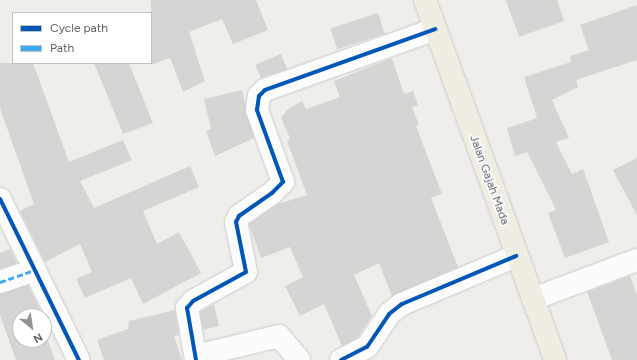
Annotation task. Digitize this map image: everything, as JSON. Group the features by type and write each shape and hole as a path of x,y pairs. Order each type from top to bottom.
{"highway":[{"name":"Jalan Gajah Mada","path":"425,0 516,256 555,360"}],"street":[{"path":"299,360 279,336 196,358 187,308 193,301 246,272 236,222 239,216 272,193 283,182 257,110 259,96 265,90 436,29"},
{"path":"0,200 79,360"},
{"path":"341,360 367,347 388,314 402,304 516,256"},
{"path":"532,299 637,260"},
{"path":"0,282 35,270"}],"building":[{"path":"151,0 256,0 268,30 233,44 222,19 189,32 205,81 183,92 170,58 151,65"},
{"path":"506,0 557,0 564,21 519,37"},
{"path":"637,5 637,60 576,80 578,87 552,100 569,138 556,142 572,174 583,169 609,242 565,258 548,213 556,210 527,152 515,156 507,128 537,118 524,77 571,62 570,56 589,50 580,25"},
{"path":"378,13 385,34 337,49 330,28"},
{"path":"281,54 287,69 261,78 255,65"},
{"path":"392,58 404,94 413,91 418,105 412,107 419,125 416,126 442,194 431,198 458,267 392,296 379,263 354,275 372,316 358,337 342,346 324,304 300,316 285,286 303,277 290,247 261,258 249,224 278,204 307,195 287,141 290,138 281,118 287,110 302,101 306,109 340,97 334,81"},
{"path":"0,63 33,64 69,162 123,140 132,160 80,181 94,208 190,166 199,187 143,211 157,244 179,232 201,273 143,304 131,278 85,298 76,279 92,272 80,244 45,262 20,211 34,204 0,108"},
{"path":"94,64 129,64 153,123 123,134"},
{"path":"242,90 254,138 215,156 206,131 211,129 204,99"},
{"path":"637,158 637,216 613,170"},
{"path":"10,249 17,263 0,269 0,253"},
{"path":"630,276 637,295 637,360 612,360 587,292"},
{"path":"28,285 39,308 12,308 12,348 51,348 55,360 16,360 0,315 0,294"},
{"path":"214,304 219,326 203,330 200,312"},
{"path":"175,310 179,335 174,336 182,360 104,360 97,340 128,329 129,321"}],"marked path":[{"path":"0,282 35,270"}],"cycle path":[{"path":"196,360 187,308 193,301 246,272 236,222 239,216 272,193 283,182 257,110 259,96 265,90 435,29"},
{"path":"0,199 79,360"},
{"path":"341,360 367,347 389,314 402,304 516,256"}]}
